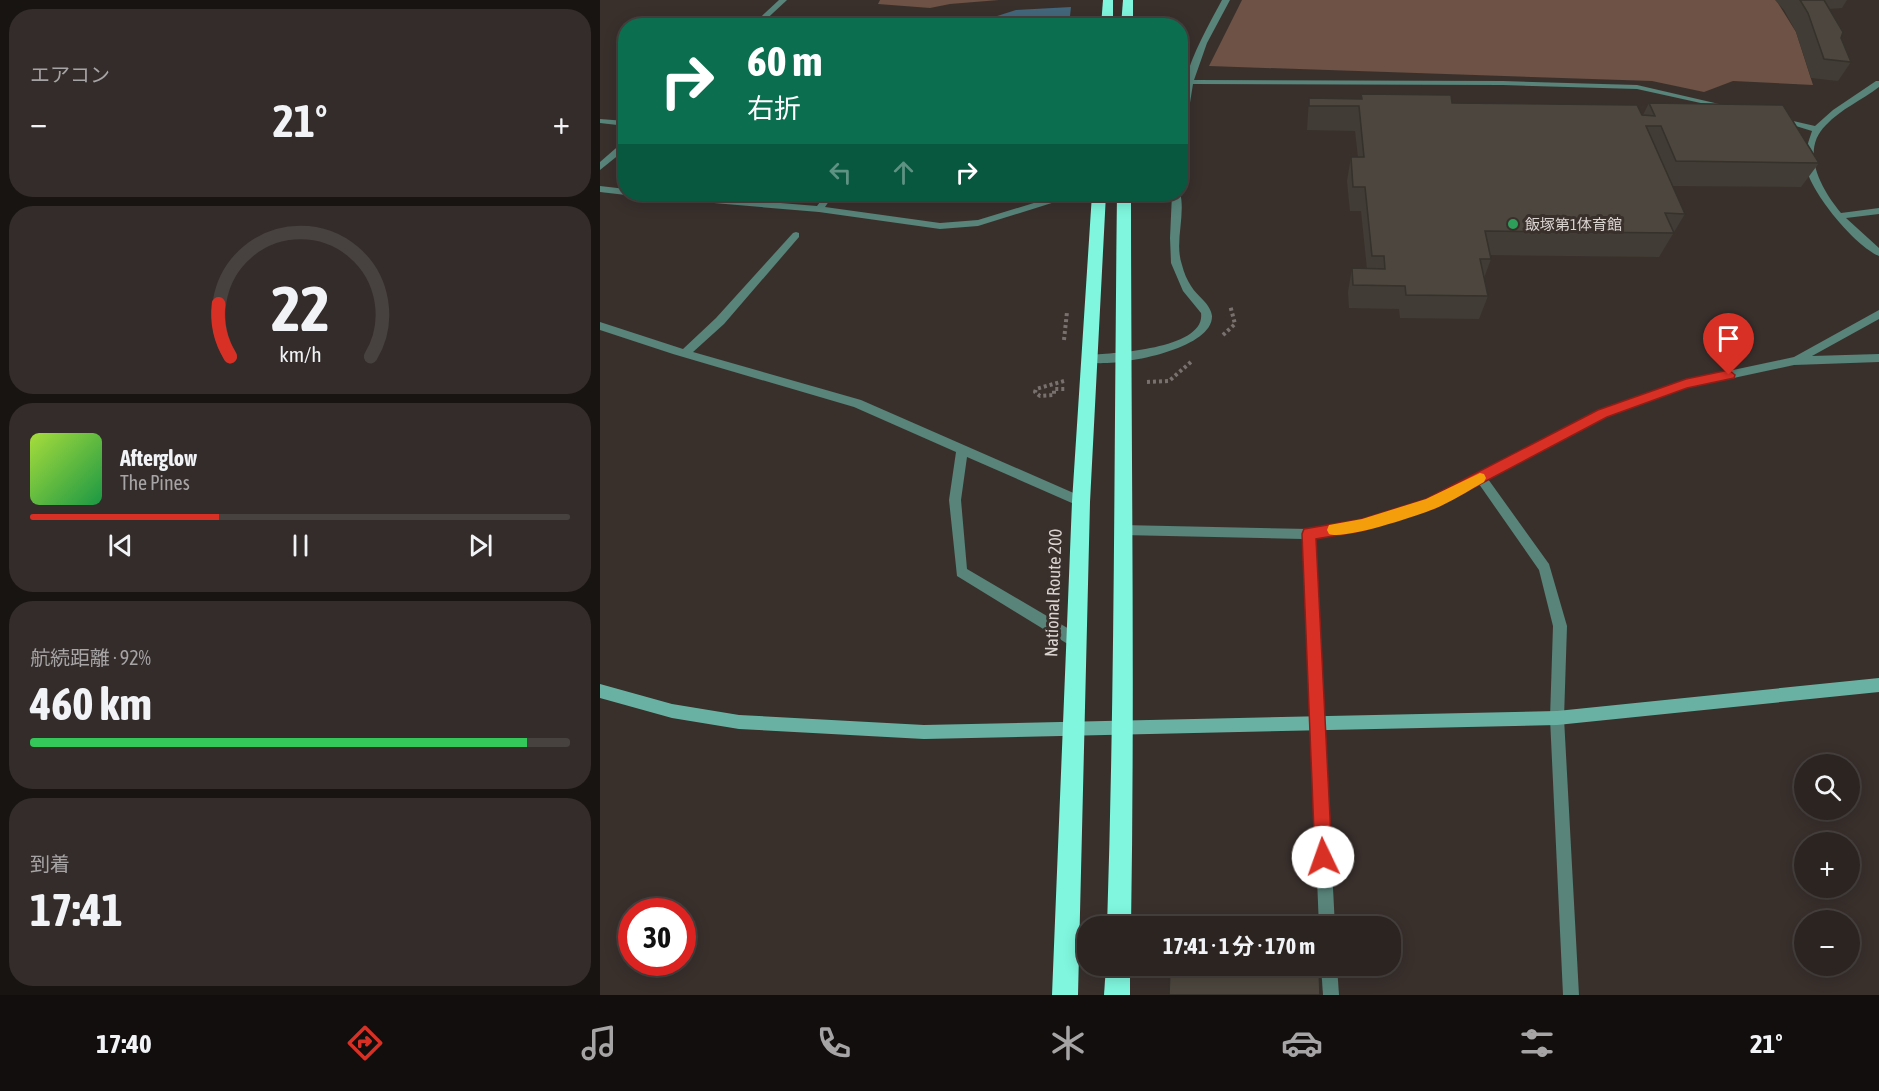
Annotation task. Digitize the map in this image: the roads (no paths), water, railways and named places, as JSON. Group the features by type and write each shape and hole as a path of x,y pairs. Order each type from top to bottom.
{"highway":[{"path":"1107,18 1108,0"},
{"path":"1127,18 1128,0"},
{"name":"National Route 200","path":"1065,995 1081,502 1092,359 1099,201"},
{"path":"1119,916 1124,726 1122,530 1124,201"},
{"path":"1117,995 1118,976"}],"street":[{"path":"763,18 783,0"},
{"path":"1188,88 1203,43 1226,0"},
{"path":"1189,82 1469,83 1637,87 1735,109"},
{"path":"1879,83 1816,129 1809,158 1814,181 1837,216 1879,253"},
{"path":"1872,90 1879,97"},
{"path":"1770,118 1816,129"},
{"path":"600,121 618,123"},
{"path":"600,167 618,151"},
{"path":"600,189 618,191"},
{"path":"734,201 819,209 940,226 978,223 1049,201"},
{"path":"819,209 825,201"},
{"path":"1092,359 1149,354 1182,343 1204,327 1207,318 1205,310 1188,290 1176,260 1178,201"},
{"path":"1837,216 1879,211"},
{"path":"685,353 720,321 796,235"},
{"path":"1794,361 1879,314"},
{"path":"600,326 857,403 1081,502"},
{"path":"1122,530 1309,534 1362,525 1430,504 1602,413 1630,402 1686,384 1794,361 1879,358"},
{"path":"962,451 955,500 961,572 1076,641"},
{"path":"1481,478 1545,568 1560,626 1557,718 1571,995"},
{"path":"1309,534 1326,916"},
{"path":"600,691 672,711 739,722 924,732 1557,718 1879,685"},
{"path":"1330,976 1331,995"}],"water":[{"path":"1071,7 1070,18 994,18 1016,10"}],"place":[{"name":"飯塚第1体育館","path":"1513,224"}]}
